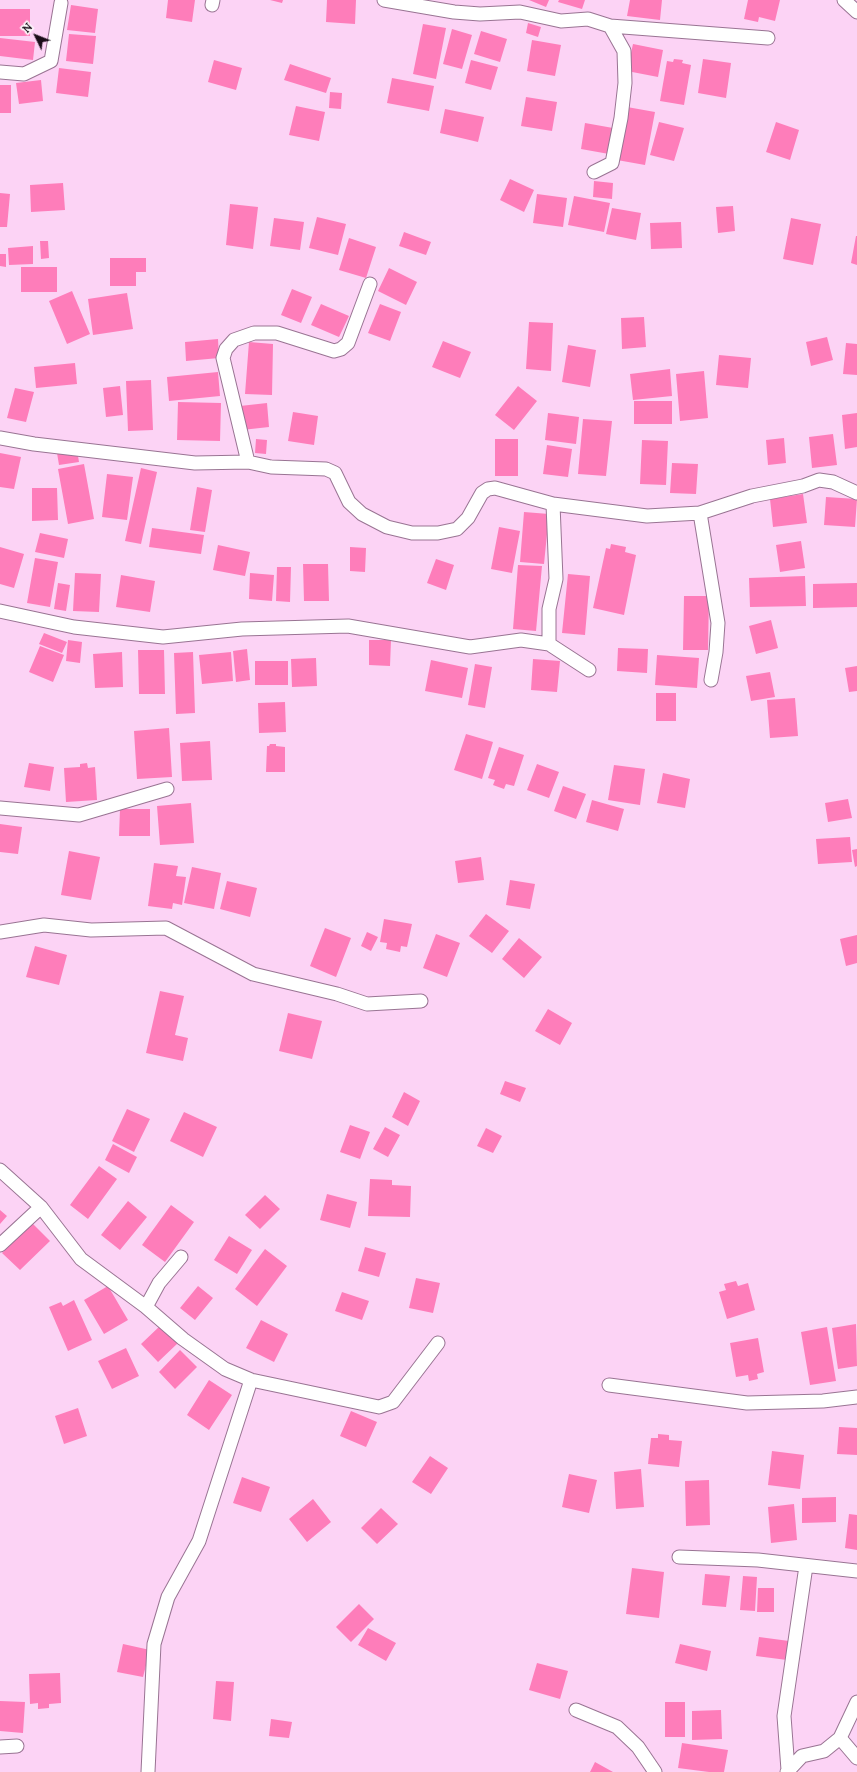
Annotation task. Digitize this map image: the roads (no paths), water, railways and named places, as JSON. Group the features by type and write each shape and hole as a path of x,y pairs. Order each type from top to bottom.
{"street":[{"path":"384,0 454,12 480,14 520,12 561,21 588,19 610,26 768,38"},
{"path":"844,0 857,12"},
{"path":"0,72 24,74 51,61 61,3"},
{"path":"594,172 612,163 622,118 625,83 624,51 610,26"},
{"path":"248,462 223,358 226,348 234,340 254,333 277,333 334,351 341,349 348,343 370,284"},
{"path":"0,438 34,444 195,463 248,462 271,466 326,469 335,473 349,502 362,514 387,527 412,532 438,533 457,529 468,518 482,493 488,489 495,488 553,504 647,516 700,513 752,496 803,486 819,480 833,482 857,493"},
{"path":"548,644 549,609 556,579 553,504"},
{"path":"700,513 718,622 716,652 711,680"},
{"path":"0,611 74,627 163,637 265,628 348,626 470,647 521,640 548,644 589,670"},
{"path":"0,808 79,815 166,789"},
{"path":"0,932 44,925 91,930 166,928 253,974 337,994 367,1004 421,1001"},
{"path":"0,1170 41,1207 81,1259 146,1307 183,1339 225,1368 251,1380 379,1407 392,1402 438,1343"},
{"path":"0,1245 41,1207"},
{"path":"146,1307 159,1283 181,1257"},
{"path":"148,1772 154,1644 168,1597 199,1541 251,1380"},
{"path":"609,1385 747,1403 823,1401 857,1397"},
{"path":"679,1557 758,1560 857,1571"},
{"path":"788,1771 784,1716 806,1566"},
{"path":"788,1771 802,1756 824,1751 840,1738 857,1702"},
{"path":"576,1710 617,1727 638,1747 655,1772"},
{"path":"840,1738 857,1758"},
{"path":"0,1747 17,1746"}]}
